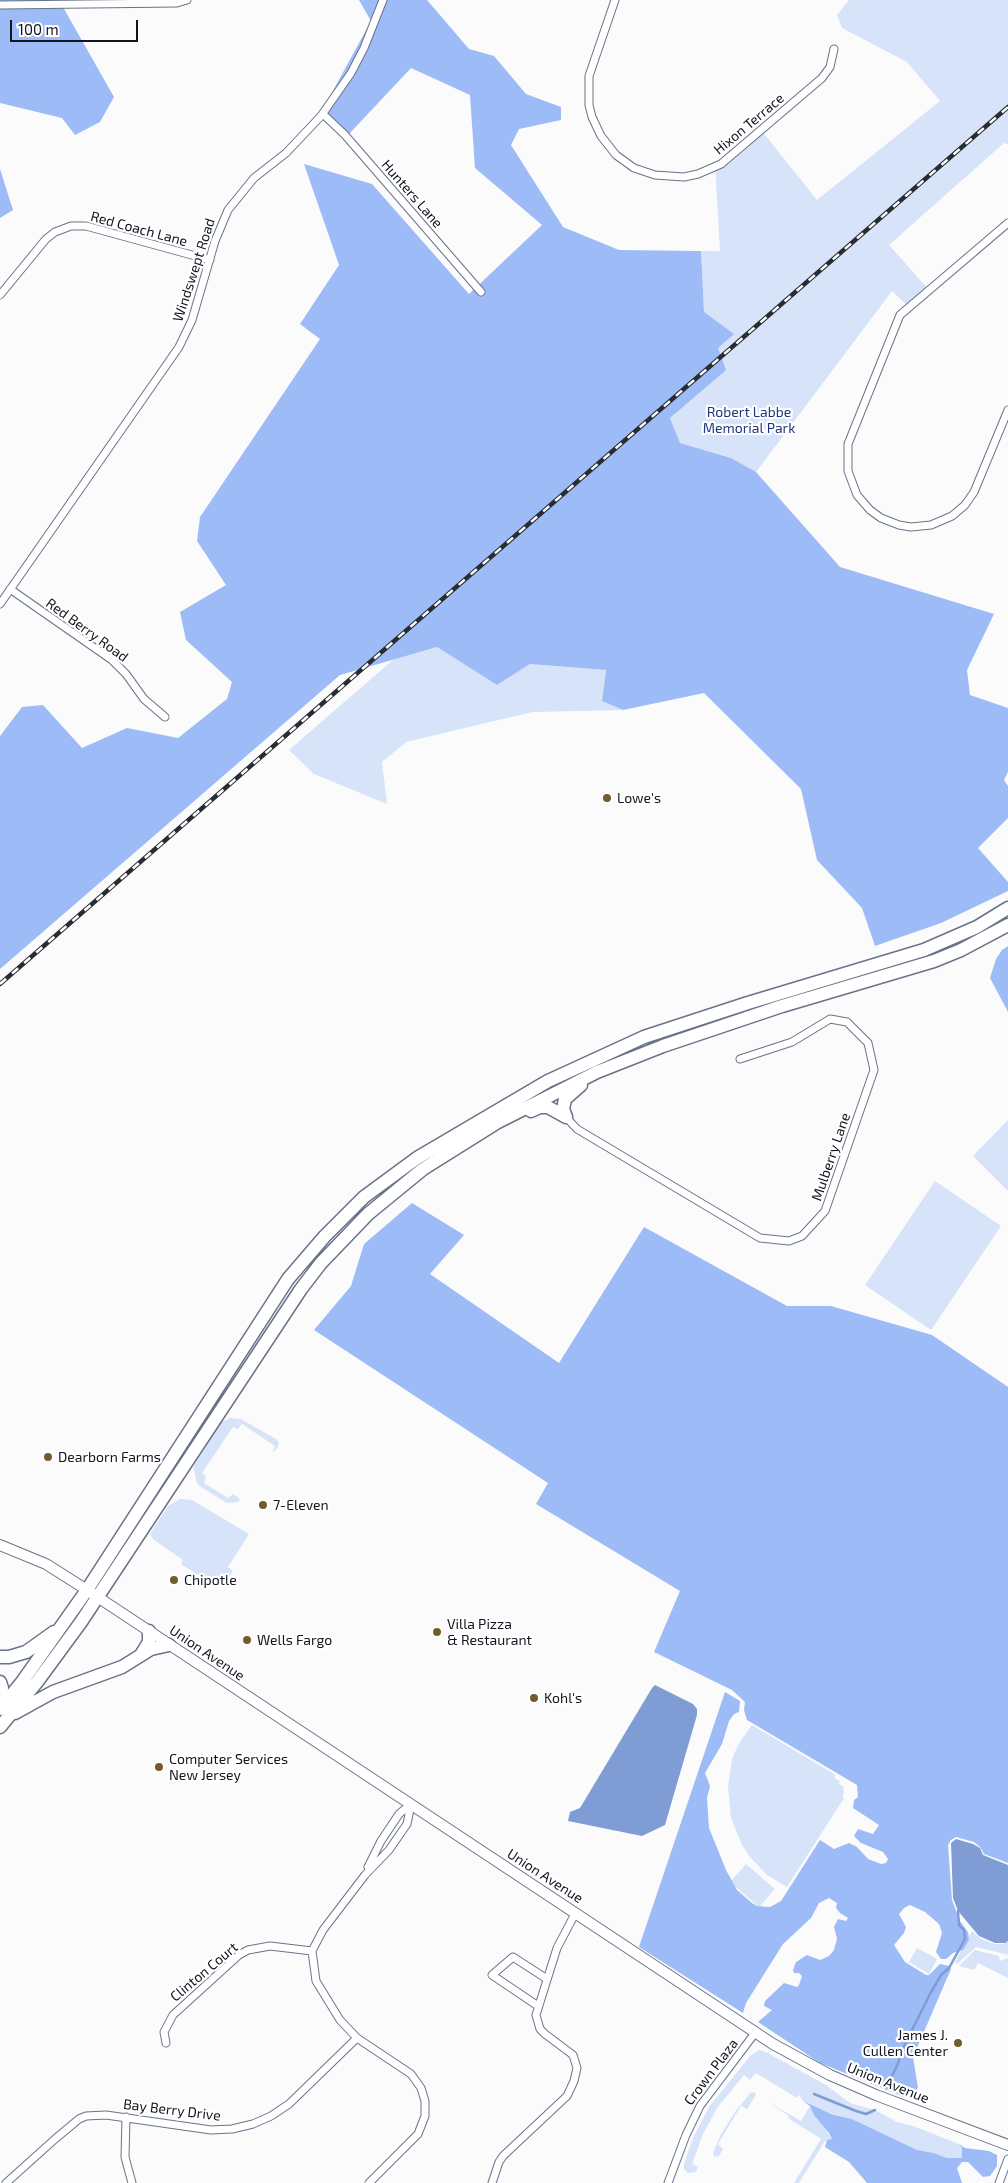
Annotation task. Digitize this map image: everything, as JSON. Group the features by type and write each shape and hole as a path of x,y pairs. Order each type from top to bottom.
{"highway":[{"path":"3,1718 56,1657 92,1594 288,1279 325,1236 364,1197 391,1176 479,1120 548,1081 644,1038 748,1003 924,950 969,930 1008,908"},
{"path":"3,1718 62,1626 92,1594 282,1315 321,1264 368,1214 424,1169 498,1122 597,1072 663,1046 782,1006 934,961 961,950 1008,925"},
{"path":"566,1117 564,1109 565,1099 597,1072"},
{"path":"498,1122 526,1114 540,1107 548,1107 566,1117"},
{"path":"0,1657 9,1657 26,1652 62,1626"},
{"path":"141,1655 149,1642 149,1631"},
{"path":"3,1718 53,1692 122,1667 151,1649 169,1645"},
{"path":"0,1682 2,1688 0,1697"}],"street":[{"path":"0,5 177,3 187,0"},
{"name":"Windswept Road","path":"0,604 179,347 192,320 221,224 239,195 254,178 286,153 323,114 351,73 367,41 383,0"},
{"name":"Hixon Terrace","path":"615,0 592,61 588,85 589,105 596,127 616,155 634,168 655,175 684,177 698,174 721,164 822,78 830,67 834,48"},
{"name":"Hunters Lane","path":"323,114 345,135 481,292"},
{"path":"1008,223 900,316 850,437 846,458 854,489 864,505 881,518 892,523 911,527 931,525 952,516 969,500 1008,410"},
{"name":"Red Coach Lane","path":"0,295 46,239 54,232 71,226 86,226 210,260"},
{"name":"Red Berry Road","path":"10,590 112,660 126,674 144,699 165,717"},
{"name":"Mulberry Lane","path":"566,1117 576,1129 760,1238 789,1241 802,1236 825,1211 874,1070 868,1043 847,1022 830,1019 792,1042 740,1059"},
{"name":"Union Avenue","path":"0,1545 46,1564 576,1912 755,2033 830,2075 1008,2145"},
{"path":"365,1875 381,1841 399,1814 411,1804"},
{"path":"369,2183 418,2134 425,2116 425,2100 421,2088 410,2074 357,2038 340,2020 321,1991 314,1971 312,1952 323,1930 365,1875 389,1850 407,1824 411,1804"},
{"path":"492,2183 503,2156 567,2096 574,2081 577,2068 573,2054 540,2028 536,2015 557,1948 576,1912"},
{"name":"Clinton Court","path":"166,2043 164,2032 173,2015 239,1955 260,1947 270,1946 312,1952"},
{"path":"538,2006 492,1975 513,1956 547,1979"},
{"name":"Crown Plaza","path":"668,2183 686,2134 700,2106 755,2033"},
{"name":"Bay Berry Drive","path":"6,2183 79,2119 100,2114 211,2130 232,2129 253,2124 271,2116 289,2104 357,2038"},
{"path":"126,2117 125,2157 132,2183"},
{"path":"999,2183 1008,2159"}],"green space":[{"name":"Robert Labbe Memorial Park","path":"849,0 1008,0 1008,144 1004,143 889,245 929,290 909,307 892,291 756,472 731,458 680,443 670,418 725,370 704,312 701,251 720,251 715,164 761,130 817,200 940,101 907,62 842,28 837,15"},
{"path":"437,647 497,685 530,664 606,670 602,701 623,710 532,712 406,742 382,762 387,804 314,774 289,750 394,659"},
{"path":"1008,1120 1008,1191 973,1156"},
{"path":"935,1181 1001,1226 931,1330 865,1285"},
{"path":"230,1418 241,1419 276,1439 279,1443 276,1450 272,1452 275,1446 242,1424 238,1429 233,1427 202,1473 206,1477 204,1483 228,1498 233,1494 240,1499 238,1502 227,1503 197,1483 194,1466 221,1422"},
{"path":"180,1499 192,1500 249,1534 228,1567 233,1571 229,1577 222,1574 214,1585 207,1581 209,1578 204,1576 203,1578 181,1564 183,1560 151,1536 151,1532 168,1506"},
{"path":"752,1725 836,1775 834,1778 840,1781 839,1784 843,1786 844,1793 842,1796 844,1798 787,1887 767,1875 750,1857 742,1845 731,1818 728,1788 732,1759 738,1745"},
{"path":"746,1864 775,1889 759,1907 730,1882"},
{"path":"972,1931 981,1939 994,1944 1003,1944 1008,1941 1008,1955 976,1947 957,1964 955,1962"},
{"path":"917,1948 937,1959 929,1974 909,1962"},
{"path":"975,1950 999,1956 1000,1961 1008,1958 1008,1978 978,1963 974,1970 959,1966"},
{"path":"759,2050 826,2085 850,2103 875,2110 897,2122 913,2126 959,2144 962,2148 962,2158 947,2158 917,2150 852,2119 822,2111 803,2101 799,2095 797,2098 756,2073 750,2080 744,2075 717,2108 703,2134 692,2164 698,2167 696,2172 688,2173 684,2169 684,2164 693,2138 709,2107 750,2056"},
{"path":"754,2092 756,2095 747,2109 741,2106 718,2144 723,2149 719,2156 714,2157 713,2153 721,2134 750,2093"},
{"path":"766,2101 801,2121 810,2106 832,2139 825,2141 799,2183 794,2183 821,2139"}],"shaded area":[{"path":"0,0 132,0 131,6 63,7 114,97 100,122 75,135 62,118 0,103"},
{"path":"359,0 427,0 469,49 494,56 526,94 561,107 561,120 519,129 511,145 563,227 619,250 701,251 704,312 734,334 718,348 726,370 670,418 680,443 731,458 756,472 840,567 994,614 967,670 970,695 1008,708 1008,772 1004,780 1008,786 1008,818 978,848 1008,882 1008,891 941,923 875,946 862,908 817,860 801,789 704,693 623,710 602,701 606,670 530,664 497,685 437,647 340,675 0,969 0,736 22,707 43,705 82,748 127,728 178,738 227,699 232,682 186,640 180,612 226,585 197,541 200,517 320,339 300,324 339,265 304,164 372,184 469,294 542,225 475,168 470,95 411,68 349,134 323,109 371,21"},
{"path":"0,169 13,210 0,218"},
{"path":"1008,946 1008,1012 990,978 996,959 1002,950"},
{"path":"412,1203 464,1235 430,1274 559,1363 644,1227 787,1306 831,1306 932,1335 1008,1387 1008,1863 984,1854 974,1842 956,1837 951,1840 948,1845 952,1900 960,1921 968,1932 969,1940 963,1950 953,1953 946,1959 941,1959 936,1952 942,1933 939,1924 925,1912 910,1905 899,1914 906,1927 904,1933 894,1945 905,1962 926,1975 929,1975 940,1964 949,1966 951,1969 913,2057 918,2088 912,2095 904,2097 820,2063 758,2022 772,2010 764,2006 765,2001 784,1983 797,1987 799,1985 802,1976 799,1973 794,1973 793,1970 796,1962 807,1955 820,1960 829,1956 834,1950 837,1939 834,1927 838,1919 846,1921 848,1918 836,1908 837,1903 829,1898 819,1903 811,1918 783,1944 746,2003 743,2013 639,1947 725,1692 740,1701 739,1712 734,1714 729,1721 722,1744 705,1773 710,1786 707,1798 709,1828 726,1870 737,1890 752,1903 757,1906 770,1907 781,1901 820,1840 834,1849 849,1843 857,1847 868,1859 881,1864 886,1863 888,1859 883,1852 861,1843 854,1836 858,1829 873,1834 879,1825 853,1808 854,1800 858,1797 857,1785 747,1720 744,1710 745,1702 732,1690 654,1652 680,1591 536,1504 548,1483 314,1330 351,1286 364,1244"},
{"path":"655,1685 693,1704 697,1709 697,1715 665,1825 642,1836 568,1821 570,1812 580,1808"},
{"path":"956,1839 973,1844 980,1848 983,1855 1008,1865 1008,1941 1005,1943 995,1943 979,1936 958,1911 953,1898 951,1843"},
{"path":"803,2101 831,2114 852,2119 917,2150 947,2158 962,2158 962,2148 959,2144 965,2148 989,2151 997,2155 997,2166 990,2176 983,2177 968,2162 962,2162 957,2168 962,2183 867,2183 849,2162 825,2147 827,2140 832,2139 814,2115 810,2106"}],"waterway":[{"path":"886,2088 930,1994 941,1975 949,1968 965,1939 964,1930 959,1925 958,1911"},
{"path":"814,2094 866,2114 875,2110"}],"railway":[{"path":"0,984 1008,107"}],"place":[{"name":"Lowe's","path":"607,798"},
{"name":"Dearborn Farms","path":"48,1457"},
{"name":"7-Eleven","path":"263,1505"},
{"name":"Chipotle","path":"174,1580"},
{"name":"Villa Pizza & Restaurant","path":"437,1632"},
{"name":"Wells Fargo","path":"247,1640"},
{"name":"Kohl's","path":"534,1698"},
{"name":"Computer Services New Jersey","path":"159,1767"},
{"name":"James J. Cullen Center","path":"958,2043"}]}
